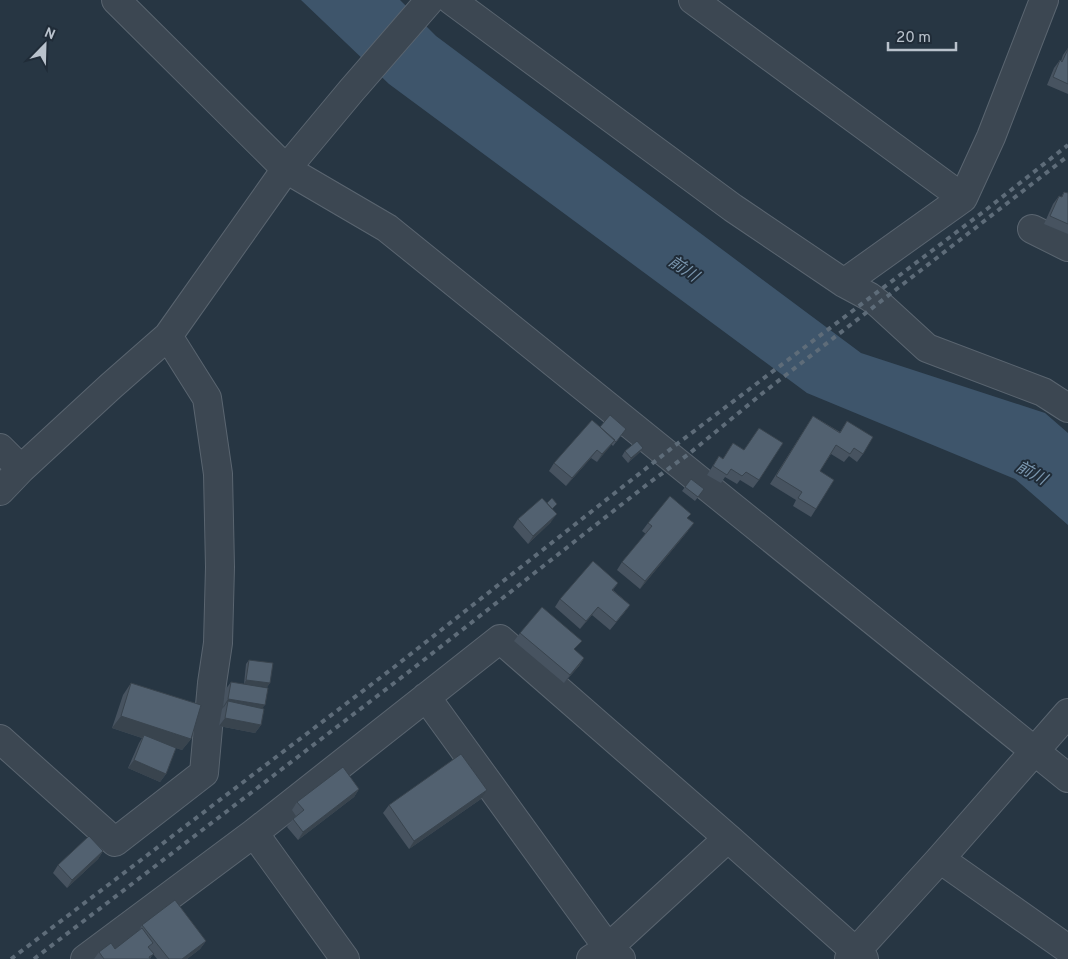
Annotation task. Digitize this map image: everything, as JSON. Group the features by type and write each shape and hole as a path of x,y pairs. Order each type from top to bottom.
{"street":[{"path":"116,0 286,169 387,228 1068,778"},
{"path":"451,0 733,208 844,283 870,297 927,348 1042,392 1068,408"},
{"path":"693,0 963,198"},
{"path":"844,283 963,198 991,137 1044,0"},
{"path":"0,491 20,469 168,336 286,169 424,6"},
{"path":"1032,229 1068,247"},
{"path":"0,739 115,842 204,773 212,683 218,643 220,566 218,474 207,398 168,336"},
{"path":"0,448 20,469"},
{"path":"85,959 254,833 500,639 728,838 856,957 1068,713"},
{"path":"426,697 607,955 728,838"},
{"path":"254,833 345,959"},
{"path":"940,859 1068,949"}],"water":[{"name":"前川","path":"301,0 400,0 436,36 861,353 1045,413 1068,433 1068,525 1015,479 807,393 389,84"}],"building":[{"path":"1068,49 1068,84 1053,77 1060,60 1062,62"},
{"path":"1064,192 1068,193 1068,224 1050,216 1059,196 1062,197"},
{"path":"610,415 626,429 616,442 600,427"},
{"path":"813,416 840,433 847,421 873,437 863,454 854,448 850,454 836,445 820,471 834,480 816,509 798,498 802,492 776,476"},
{"path":"592,420 615,440 602,454 597,450 572,478 554,463"},
{"path":"759,428 783,443 759,480 746,472 742,476 731,469 727,475 713,466 719,456 723,459 733,443 744,450"},
{"path":"637,441 643,448 631,458 625,451"},
{"path":"691,479 704,489 698,497 685,487"},
{"path":"670,496 691,514 687,518 694,523 645,581 622,562 652,526 648,523"},
{"path":"542,498 557,514 533,536 518,519"},
{"path":"552,498 557,504 552,509 547,503"},
{"path":"593,561 618,583 612,590 630,605 616,622 598,607 586,621 560,599"},
{"path":"542,607 582,641 574,649 584,658 570,675 520,633"},
{"path":"249,660 273,663 270,683 246,680"},
{"path":"231,682 268,688 265,705 228,699"},
{"path":"131,683 201,705 191,739 121,716"},
{"path":"228,701 264,709 261,725 225,718"},
{"path":"144,735 176,748 166,774 134,760"},
{"path":"461,754 487,790 414,841 389,805"},
{"path":"343,767 359,789 303,832 293,819 304,810 297,802"},
{"path":"89,836 103,851 72,880 58,865"},
{"path":"175,900 206,941 182,959 169,959 142,925"},
{"path":"142,928 153,943 148,947 154,954 149,957 150,959 104,959 99,952 111,943 115,949"}],"railway":[{"path":"11,959 393,668 677,444 987,209 1068,145"},
{"path":"34,959 406,674 1068,156"}]}
